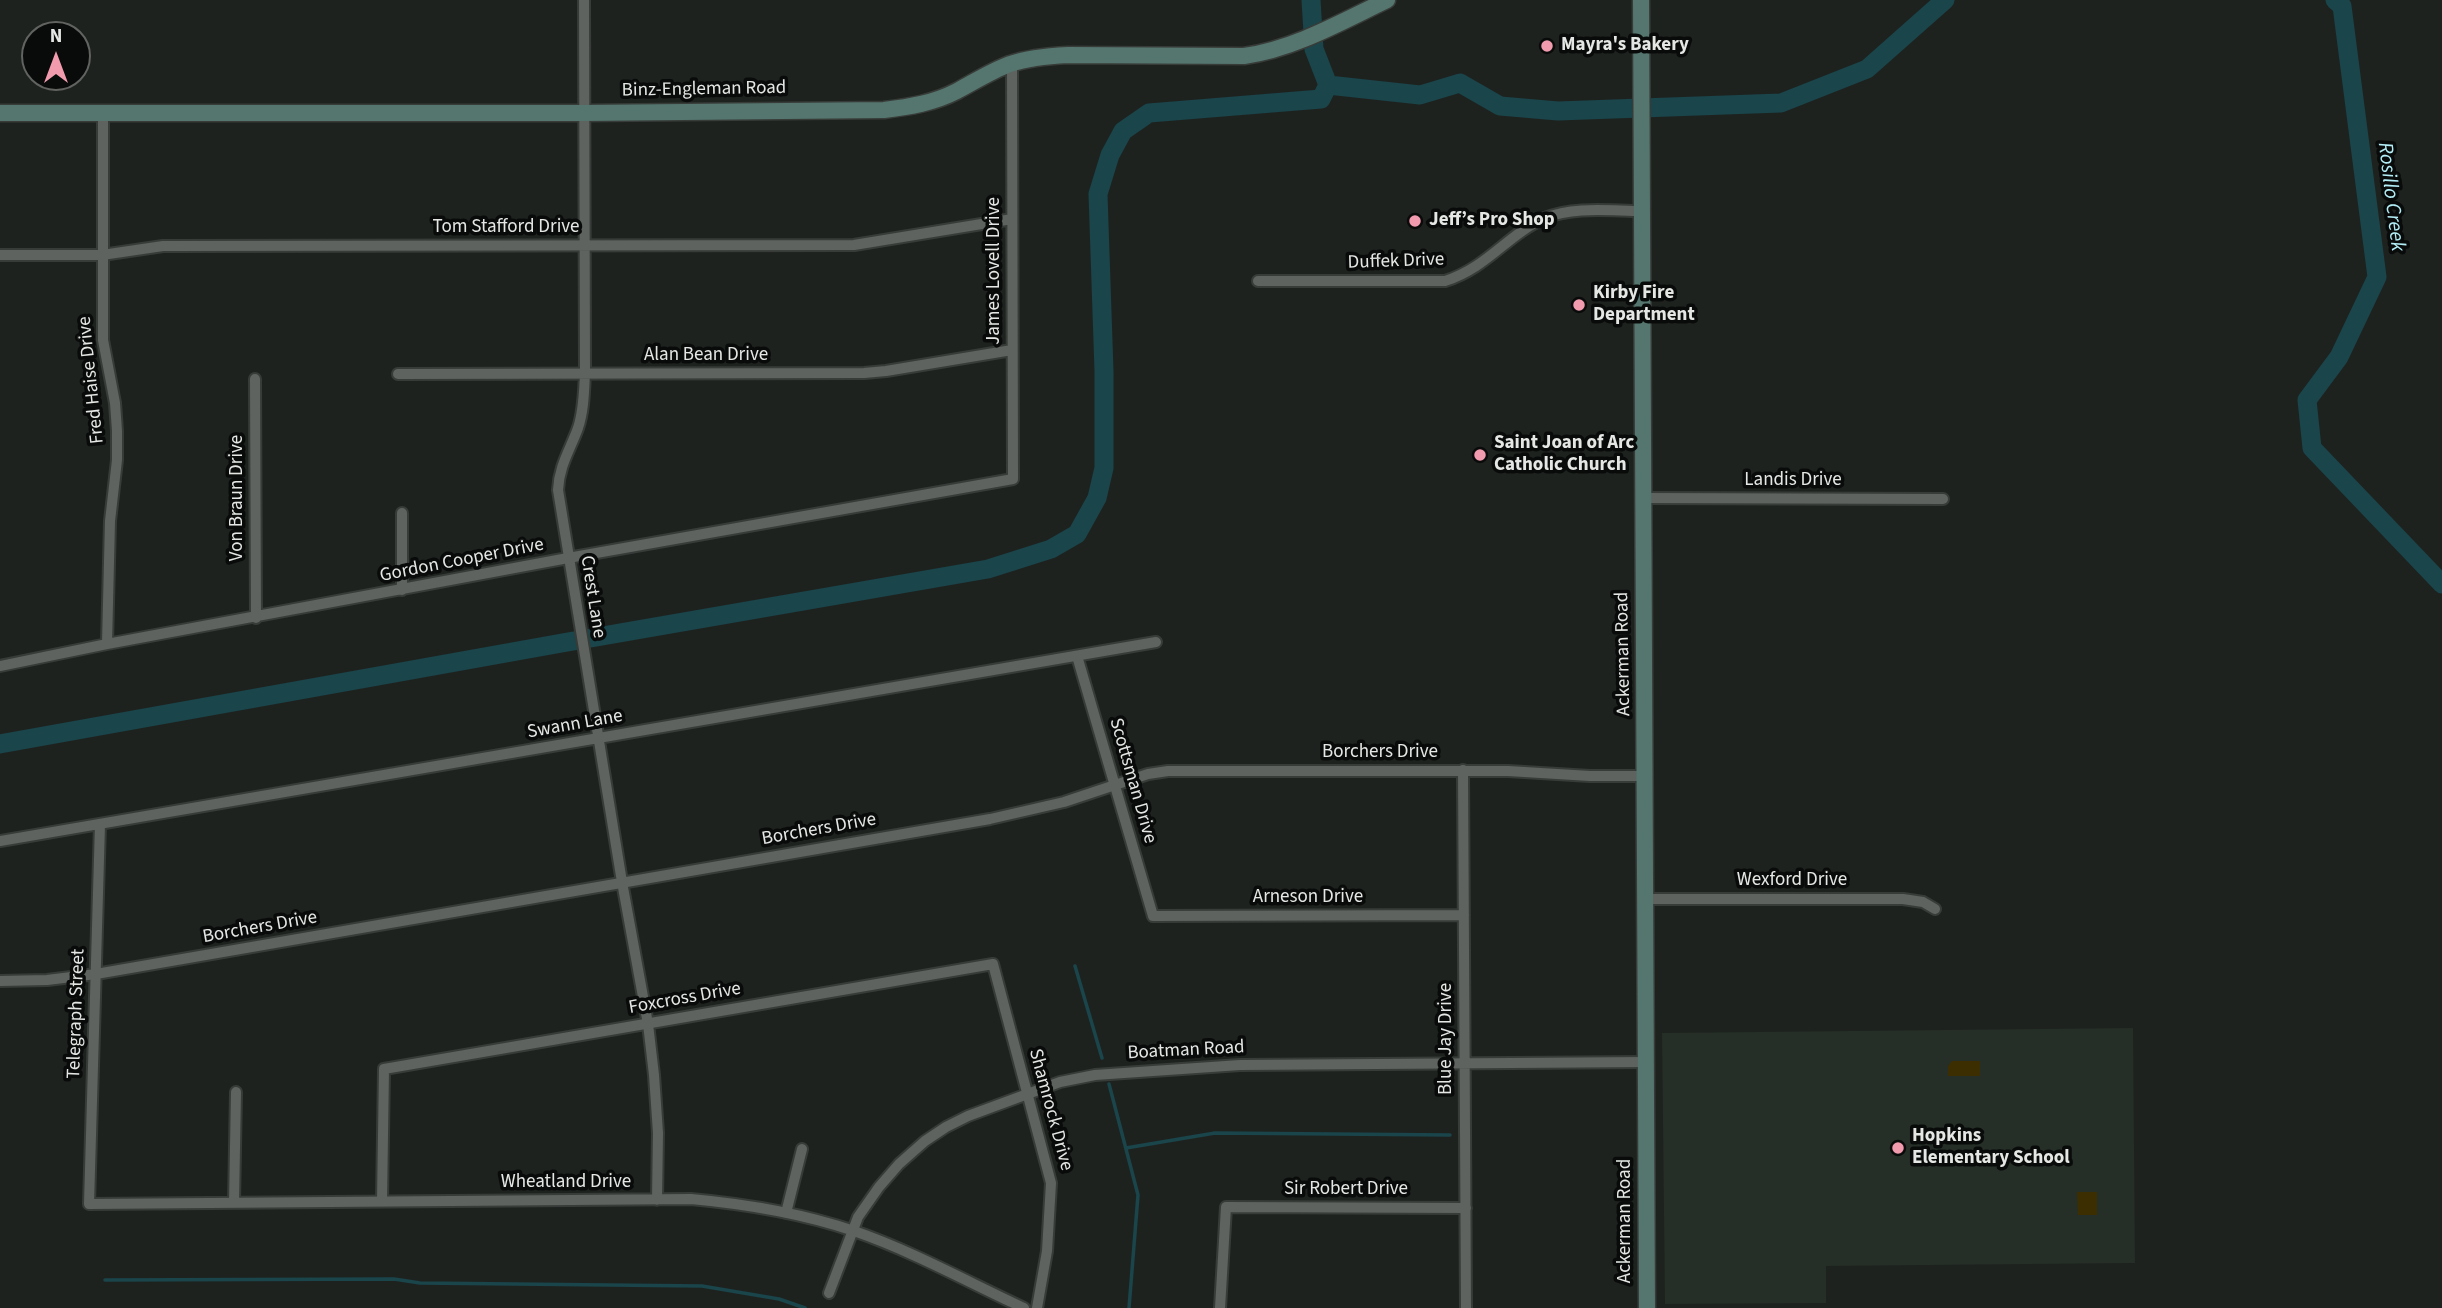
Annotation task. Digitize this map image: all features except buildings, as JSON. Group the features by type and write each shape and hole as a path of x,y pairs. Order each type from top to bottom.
{"street":[{"name":"Crest Lane","path":"584,0 585,373 583,410 558,480 559,505 648,1024 658,1133 657,1200"},
{"name":"Binz-Engleman Road","path":"0,113 584,113 902,108 938,99 1012,63 1040,57 1261,54 1338,24 1387,0"},
{"name":"Ackerman Road","path":"1641,0 1647,1308"},
{"name":"James Lovell Drive","path":"1012,63 1013,479"},
{"name":"Fred Haise Drive","path":"103,113 103,340 115,402 117,431 117,460 110,521 107,644"},
{"name":"Duffek Drive","path":"1258,281 1445,281 1478,266 1544,218 1578,211 1642,211"},
{"name":"Tom Stafford Drive","path":"0,255 102,255 163,246 854,245 1012,219"},
{"name":"Alan Bean Drive","path":"398,373 864,373 886,372 1012,350"},
{"name":"Von Braun Drive","path":"255,379 256,618"},
{"name":"Gordon Cooper Drive","path":"0,666 568,558 1013,479"},
{"name":"Landis Drive","path":"1643,498 1943,499"},
{"path":"402,513 402,590"},
{"name":"Swann Lane","path":"0,841 1156,642"},
{"name":"Scottsman Drive","path":"1077,656 1153,916"},
{"name":"Borchers Drive","path":"0,981 47,980 96,974 990,819 1064,802 1148,774 1168,771 1463,770 1646,776"},
{"name":"Blue Jay Drive","path":"1463,770 1466,1308"},
{"name":"Telegraph Street","path":"89,1204 100,824"},
{"name":"Wexford Drive","path":"1646,899 1903,899 1923,902 1935,909"},
{"name":"Arneson Drive","path":"1153,916 1464,915"},
{"name":"Foxcross Drive","path":"382,1201 384,1069 993,964"},
{"name":"Shamrock Drive","path":"993,964 1051,1184 1047,1251 1037,1308"},
{"name":"Boatman Road","path":"829,1293 858,1217 879,1186 925,1141 968,1116 1077,1077 1188,1067 1647,1062"},
{"path":"234,1203 236,1092"},
{"path":"786,1213 802,1149"},
{"name":"Wheatland Drive","path":"89,1204 691,1199 736,1203 853,1231 1024,1308"},
{"name":"Sir Robert Drive","path":"1220,1308 1226,1207 1466,1208"}],"shaded area":[{"name":"Hopkins Elementary School","path":"2133,1028 2135,1263 1826,1266 1826,1303 1665,1304 1662,1033"},
{"path":"1952,1061 1980,1061 1980,1076 1948,1076 1948,1066"},
{"path":"2077,1192 2097,1192 2097,1215 2078,1215"}],"waterway":[{"path":"1311,0 1314,49 1328,85 1420,95 1460,83 1500,106 1558,111 1781,103 1867,69 1945,0"},
{"name":"Rosillo Creek","path":"2335,0 2342,6 2377,277 2339,357 2307,400 2312,448 2442,584"},
{"path":"0,744 988,569 1051,549 1077,534 1097,498 1104,468 1104,371 1098,194 1110,155 1123,131 1149,113 1321,99 1328,85"},
{"path":"1075,966 1102,1058"},
{"path":"1109,1084 1138,1195 1129,1308"},
{"path":"1126,1148 1215,1133 1450,1135"},
{"path":"105,1280 394,1279 420,1283 702,1286 779,1299 805,1308"}],"place":[{"name":"Mayra's Bakery","path":"1547,46"},
{"name":"Jeff’s Pro Shop","path":"1415,221"},
{"name":"Kirby Fire Department","path":"1579,305"},
{"name":"Saint Joan of Arc Catholic Church","path":"1480,455"},
{"name":"Hopkins Elementary School","path":"1898,1148"}]}
